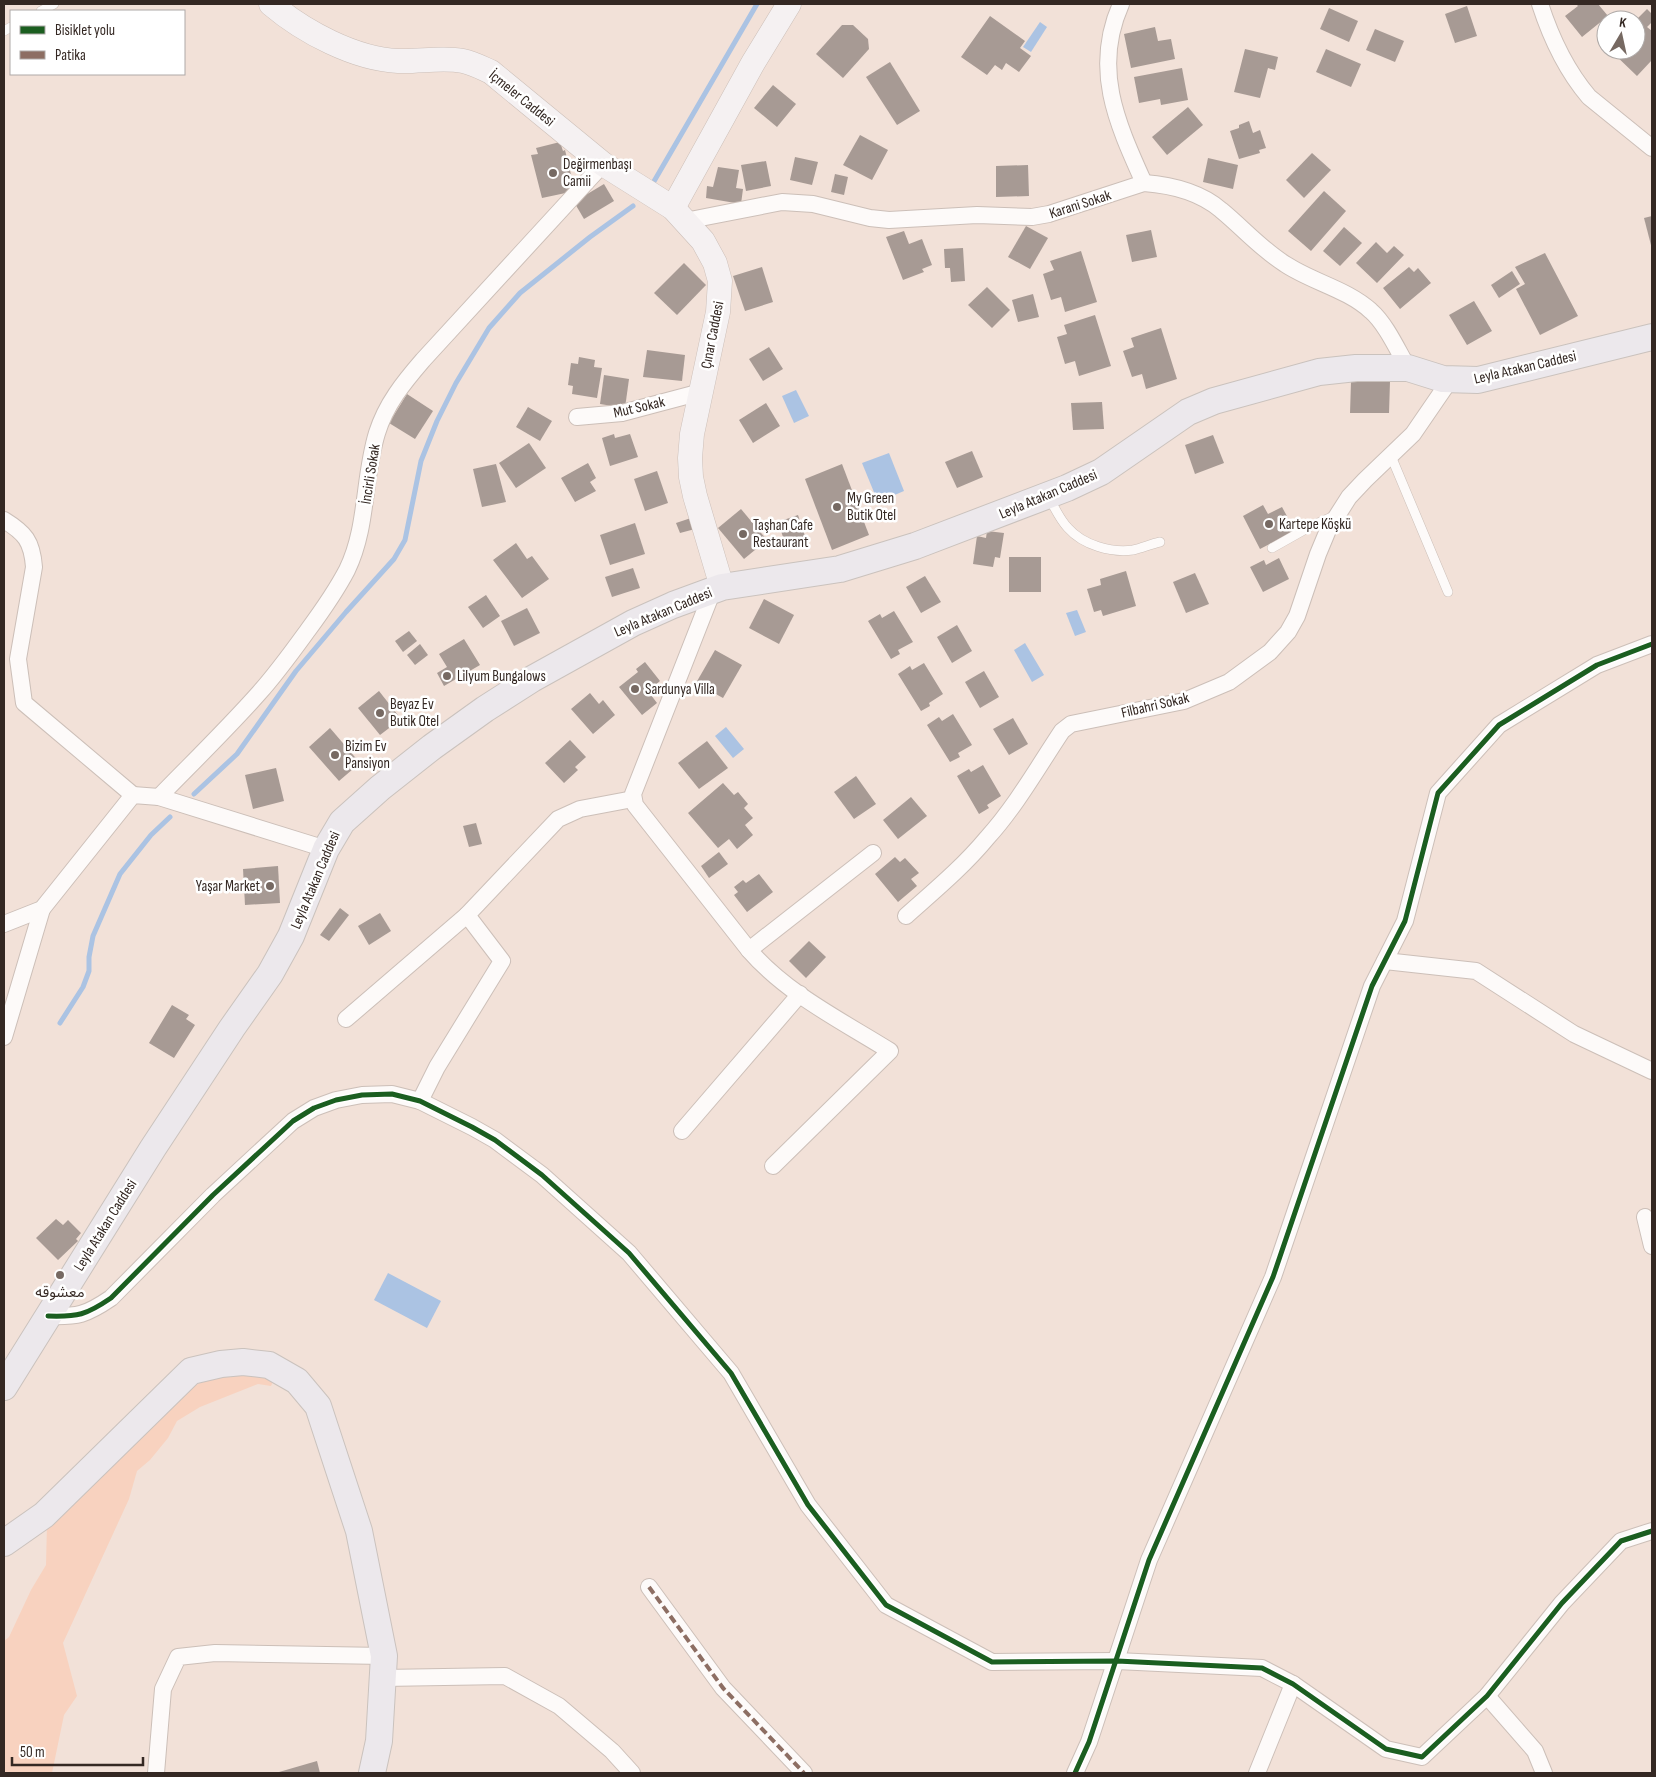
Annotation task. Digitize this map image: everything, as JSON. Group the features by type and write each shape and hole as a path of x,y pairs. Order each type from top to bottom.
{"main road":[{"name":"Leyla Atakan Caddesi","path":"4,1387 153,1148 270,974 291,936 326,849 342,822 352,811 432,747 485,709 532,679 606,637 673,605 718,588 840,569 915,546 1048,496 1101,472 1188,412 1214,400 1320,372 1356,368 1408,368 1450,380 1478,380 1652,337"},
{"path":"4,1543 44,1516 191,1370 243,1362 269,1365 297,1381 318,1406 359,1531 383,1667 379,1741 372,1773"}],"street":[{"name":"İçmeler Caddesi","path":"271,4 300,24 334,43 361,54 398,61 462,61 484,68 603,164 679,214"},
{"path":"679,214 753,63 789,4"},
{"path":"1120,4 1109,39 1110,84 1114,110 1120,128 1144,183"},
{"path":"1540,4 1563,59 1589,98 1652,148"},
{"name":"İncirli Sokak","path":"159,797 259,694 330,600 356,550 374,443 389,402 417,367 603,164"},
{"name":"Karani Sokak","path":"679,214 782,202 813,204 870,218 889,220 977,215 1032,217 1049,214 1144,183 1174,187 1210,202 1266,251 1285,264 1359,302 1371,311 1379,320 1408,368"},
{"name":"Çınar Caddesi","path":"679,214 703,241 715,263 720,282 718,312 691,444 691,477 718,588"},
{"name":"Filbahri Sokak","path":"906,916 963,864 988,838 1020,795 1062,731 1071,724 1184,701 1229,682 1270,652 1288,632 1297,616 1328,530 1349,497 1413,434 1450,380"},
{"name":"Mut Sokak","path":"577,417 622,413 701,392"},
{"path":"4,520 20,530 30,544 33,554 34,567 18,659 24,703 132,795 159,797 326,849"},
{"path":"718,588 633,794 635,805 750,950 769,971 800,994 890,1051 773,1166"},
{"path":"1075,1773 1089,1742 1149,1560 1273,1277 1372,986 1405,921 1438,793 1499,725 1597,664 1652,644"},
{"path":"4,1037 42,909 132,795"},
{"path":"346,1019 467,915 558,819 580,809 633,799"},
{"path":"750,950 873,852"},
{"path":"4,924 42,909"},
{"path":"420,1101 437,1067 502,961 467,915"},
{"path":"1384,961 1476,971 1574,1034 1652,1071"},
{"path":"682,1131 800,994"},
{"path":"48,1316 80,1316 111,1298 213,1195 293,1121 314,1108 336,1100 392,1094 420,1101 464,1122 495,1140 542,1175 630,1253 731,1373 808,1505 886,1605 992,1662 1117,1661 1262,1668 1293,1684 1386,1749 1422,1757 1487,1696 1562,1603 1621,1541 1652,1531"},
{"path":"1645,1217 1652,1246"},
{"path":"649,1587 723,1688 804,1773"},
{"path":"156,1773 163,1689 178,1657 215,1653 505,1676 559,1706 612,1752 632,1773"},
{"path":"1257,1773 1293,1684"},
{"path":"1487,1696 1535,1751 1544,1773"}],"lane":[{"path":"1391,456 1448,592"},
{"path":"1048,496 1067,527 1075,535 1090,544 1120,551 1134,550 1160,542"},
{"path":"1272,548 1339,513"}],"shaded area":[{"path":"221,1371 275,1377 271,1386 258,1384 200,1407 177,1421 168,1438 150,1460 137,1471 129,1499 63,1643 77,1696 64,1715 52,1773 4,1773 4,1641 9,1637 31,1590 46,1565 47,1524 184,1392"}],"water":[{"path":"1040,22 1047,27 1031,52 1023,47"},
{"path":"796,390 809,416 794,423 782,396"},
{"path":"889,453 904,491 878,502 862,463"},
{"path":"1077,610 1086,632 1075,636 1066,613"},
{"path":"1025,643 1044,675 1032,682 1014,650"},
{"path":"726,727 744,749 733,758 715,736"},
{"path":"388,1273 441,1301 427,1328 374,1300"}],"building":[{"path":"1576,4 1598,4 1603,10 1596,10 1596,26 1582,37 1565,16 1578,6"},
{"path":"1467,6 1477,36 1455,43 1445,14"},
{"path":"1329,8 1358,21 1349,42 1320,29"},
{"path":"1646,10 1652,14 1652,22 1647,27 1652,31 1652,60 1637,76 1620,60 1646,60"},
{"path":"990,16 1025,41 1020,48 1031,56 1019,72 1006,63 1002,70 995,65 987,75 961,57"},
{"path":"842,25 853,25 868,39 869,49 843,78 816,54"},
{"path":"1155,27 1158,41 1171,39 1175,59 1131,68 1124,34"},
{"path":"1375,29 1404,41 1395,62 1366,50"},
{"path":"1245,49 1278,57 1275,70 1268,68 1260,98 1234,92"},
{"path":"1326,49 1361,64 1351,87 1316,72"},
{"path":"890,62 920,111 897,125 866,77"},
{"path":"1182,68 1188,100 1161,105 1160,99 1139,103 1134,77"},
{"path":"773,85 796,104 777,127 754,108"},
{"path":"1188,107 1203,125 1167,155 1152,137"},
{"path":"1249,121 1253,133 1260,130 1266,148 1259,150 1260,153 1239,159 1230,131 1239,128 1239,125"},
{"path":"860,135 888,150 872,180 843,165"},
{"name":"Değirmenbaşı Camii","path":"560,142 563,151 565,150 575,191 542,198 531,155 538,154 536,148"},
{"path":"1312,153 1331,170 1304,198 1286,180"},
{"path":"795,157 818,162 812,185 790,180"},
{"path":"1208,158 1238,165 1233,189 1203,182"},
{"path":"766,161 771,186 746,191 741,165"},
{"path":"1028,165 1029,196 996,197 996,166"},
{"path":"718,167 739,170 736,188 743,189 741,204 706,198 707,186 713,187"},
{"path":"835,174 848,177 844,195 831,192"},
{"path":"604,184 614,201 584,219 574,202"},
{"path":"1324,191 1346,211 1311,251 1288,231"},
{"path":"1652,216 1652,249 1644,218"},
{"path":"1026,226 1048,238 1030,269 1008,257"},
{"path":"1344,227 1362,243 1340,266 1323,251"},
{"path":"1151,230 1157,257 1132,262 1126,235"},
{"path":"904,231 909,244 922,239 932,265 922,269 924,272 903,280 886,237"},
{"path":"1376,242 1387,253 1394,246 1404,255 1377,283 1356,263"},
{"path":"963,248 965,281 951,282 950,268 945,268 944,249"},
{"path":"1081,251 1097,302 1065,312 1061,297 1051,300 1043,274 1054,270 1050,261"},
{"path":"1545,253 1578,316 1540,335 1516,289 1525,284 1515,267"},
{"path":"684,263 706,285 677,315 654,293"},
{"path":"762,267 773,302 745,311 733,276"},
{"path":"1409,267 1414,272 1418,268 1431,283 1400,309 1383,288"},
{"path":"1512,271 1520,284 1499,298 1491,285"},
{"path":"987,287 1010,310 992,328 968,305"},
{"path":"1033,294 1039,317 1018,322 1012,300"},
{"path":"1474,301 1492,331 1467,345 1449,315"},
{"path":"1095,315 1111,366 1079,376 1075,361 1065,364 1057,337 1067,334 1064,325"},
{"path":"1161,328 1177,379 1146,389 1142,374 1132,377 1123,351 1134,347 1131,338"},
{"path":"769,347 783,369 763,381 749,359"},
{"path":"647,350 685,355 682,381 643,377"},
{"path":"579,357 595,360 594,367 602,368 597,398 572,394 573,386 568,385 571,363 578,364"},
{"path":"604,375 629,379 625,408 600,404"},
{"path":"1351,381 1390,382 1389,413 1350,413"},
{"path":"407,394 433,411 415,439 389,423"},
{"path":"1102,402 1104,429 1073,430 1071,403"},
{"path":"766,403 780,426 753,443 739,420"},
{"path":"528,407 552,421 540,441 516,427"},
{"path":"614,434 615,438 630,434 638,457 610,466 602,438"},
{"path":"1213,435 1224,463 1195,474 1185,445"},
{"path":"529,443 546,468 516,488 499,463"},
{"path":"972,451 983,477 957,488 945,462"},
{"path":"588,463 596,478 590,482 596,491 575,502 561,478"},
{"path":"496,464 506,502 482,507 473,469"},
{"name":"My Green Butik Otel","path":"842,464 869,535 832,550 805,479"},
{"path":"657,471 668,503 645,511 634,479"},
{"name":"Kartepe Köşkü","path":"1263,505 1268,514 1282,507 1295,531 1260,549 1243,516"},
{"name":"Taşhan Cafe Restaurant","path":"741,509 767,540 744,559 718,528"},
{"path":"798,515 806,539 786,546 778,522"},
{"path":"691,518 695,529 680,533 676,523"},
{"path":"635,523 645,554 610,565 600,535"},
{"path":"987,531 1004,533 1000,558 995,557 993,567 973,564 977,536 986,538"},
{"path":"516,543 527,559 532,556 549,579 522,598 493,560"},
{"path":"1009,557 1041,557 1041,592 1009,592"},
{"path":"1279,558 1289,579 1263,592 1250,567 1264,560 1266,565"},
{"path":"633,568 640,588 612,597 605,577"},
{"path":"1126,571 1136,606 1103,616 1101,610 1094,612 1087,589 1101,585 1100,579"},
{"path":"1195,573 1209,604 1186,613 1173,582"},
{"path":"925,576 941,602 921,613 906,587"},
{"path":"486,595 500,616 483,628 468,607"},
{"path":"764,599 794,615 779,644 749,628"},
{"path":"527,608 540,633 514,646 501,621"},
{"path":"894,611 913,642 898,650 900,654 891,659 868,621 880,614 882,618"},
{"path":"957,625 972,651 952,663 937,637"},
{"path":"409,631 417,641 403,652 395,641"},
{"path":"464,639 480,665 444,686 437,673 447,667 439,654"},
{"path":"420,644 428,655 415,665 407,655"},
{"path":"715,650 742,665 723,698 696,683"},
{"name":"Sardunya Villa","path":"645,662 660,681 648,691 657,703 642,715 619,687 638,672 636,669"},
{"path":"924,663 943,694 929,703 930,706 921,711 898,674 910,666 912,670"},
{"path":"984,671 999,697 980,708 965,682"},
{"name":"Beyaz Ev Butik Otel","path":"379,691 401,719 380,735 358,708"},
{"path":"590,693 599,704 603,700 615,715 593,734 571,709"},
{"path":"953,714 972,745 958,753 960,757 950,762 927,725 939,717 942,721"},
{"path":"1013,718 1028,744 1009,755 993,729"},
{"name":"Bizim Ev Pansiyon","path":"330,728 360,763 339,781 309,747"},
{"path":"570,740 586,757 575,767 578,770 564,783 545,763"},
{"path":"707,741 728,768 699,789 678,763"},
{"path":"983,765 1001,796 987,805 989,808 979,814 957,776 969,769 971,772"},
{"path":"276,768 284,801 253,809 245,775"},
{"path":"856,776 876,804 854,819 834,792"},
{"path":"723,783 734,795 738,792 748,804 744,808 753,818 745,825 753,835 737,849 729,839 718,848 688,813"},
{"path":"911,797 927,816 898,839 883,820"},
{"path":"476,823 482,844 469,847 463,826"},
{"path":"719,852 728,864 709,878 701,866"},
{"path":"895,857 900,862 905,858 919,873 911,879 917,886 898,902 875,874"},
{"path":"278,866 280,903 245,905 243,869"},
{"path":"759,874 773,892 747,912 734,895 738,892 734,887 743,880 746,883"},
{"path":"340,908 349,915 329,941 320,935"},
{"path":"380,913 391,931 369,945 358,926"},
{"path":"809,941 826,957 806,978 789,961"},
{"path":"172,1005 189,1015 186,1019 195,1025 174,1058 149,1043"},
{"path":"56,1219 63,1225 68,1220 81,1233 76,1239 78,1241 58,1260 36,1238"},
{"path":"317,1761 320,1773 279,1773 279,1772"}],"waterway":[{"path":"653,183 757,4"},
{"path":"194,794 237,754 296,671 394,559 405,540 421,461 437,421 456,383 489,328 520,293 590,237 633,206"},
{"path":"60,1023 83,987 89,971 89,957 93,936 120,874 151,835 170,817"}],"marked path":[{"path":"649,1587 723,1688 804,1773"}],"cycle path":[{"path":"1075,1773 1089,1742 1149,1560 1273,1277 1372,986 1405,921 1438,793 1499,725 1597,665 1652,644"},
{"path":"48,1316 81,1314 111,1298 213,1195 293,1121 314,1108 336,1100 362,1095 392,1094 420,1101 495,1140 542,1175 629,1253 731,1373 808,1505 886,1605 992,1662 1117,1661 1262,1668 1293,1684 1386,1749 1422,1757 1487,1696 1562,1603 1621,1541 1652,1531"}],"place":[{"name":"Değirmenbaşı Camii","path":"553,173"},
{"name":"My Green Butik Otel","path":"837,507"},
{"name":"Kartepe Köşkü","path":"1269,524"},
{"name":"Taşhan Cafe Restaurant","path":"743,534"},
{"name":"Lilyum Bungalows","path":"447,676"},
{"name":"Sardunya Villa","path":"635,689"},
{"name":"Beyaz Ev Butik Otel","path":"380,713"},
{"name":"Bizim Ev Pansiyon","path":"335,755"},
{"name":"Yaşar Market","path":"270,886"},
{"name":"معشوقه","path":"60,1275"}]}
